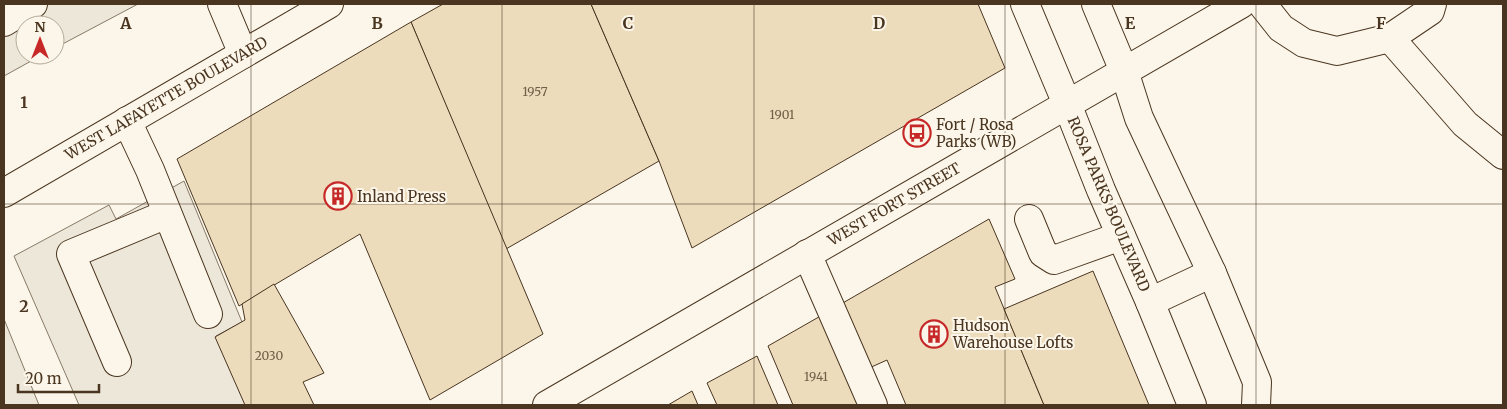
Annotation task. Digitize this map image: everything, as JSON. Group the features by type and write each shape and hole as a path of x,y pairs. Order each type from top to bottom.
{"main road":[{"path":"4,22 33,4"},
{"path":"222,4 243,54"},
{"name":"WEST LAFAYETTE BOULEVARD","path":"4,193 329,4"},
{"name":"ROSA PARKS BOULEVARD","path":"1025,4 1192,405"},
{"path":"1096,4 1124,71 1139,118 1212,273 1257,382 1256,405"},
{"name":"WEST FORT STREET","path":"547,405 1242,4"},
{"path":"1262,4 1281,28 1304,43 1337,51 1390,38 1430,12 1432,4"},
{"path":"1390,38 1465,124 1503,155"},
{"path":"127,121 150,170 208,314"},
{"path":"117,362 71,254 167,214"},
{"path":"1029,219 1043,253 1054,260 1121,236"},
{"path":"807,254 873,405"},
{"path":"1150,302 1212,273"}],"shaded area":[{"path":"4,4 138,4 65,43 65,15 15,15 15,65 24,65 4,76"},
{"path":"184,181 242,322 216,336 246,405 79,405 14,256 109,205 116,219"},
{"path":"4,319 39,405 4,405"}],"building":[{"path":"443,4 591,4 659,161 506,249 411,22"},
{"path":"591,4 978,4 1005,68 692,248 659,161"},
{"name":"Inland Press","path":"411,22 543,334 430,400 360,234 239,306 177,159"},
{"name":"Hudson Warehouse Lofts","path":"989,219 1015,279 995,287 1044,405 906,405 887,360 867,369 841,304"},
{"path":"1093,271 1149,405 1044,405 1004,309"},
{"path":"274,284 324,373 303,382 314,405 245,405 215,337 245,320 242,304"},
{"path":"824,314 863,405 793,405 768,346"},
{"path":"757,356 778,405 717,405 707,383"},
{"path":"692,391 698,405 668,405"}],"place":[{"name":"Fort / Rosa Parks (WB)","path":"917,133"},
{"name":"Inland Press","path":"338,196"},
{"name":"Hudson Warehouse Lofts","path":"934,334"}]}
